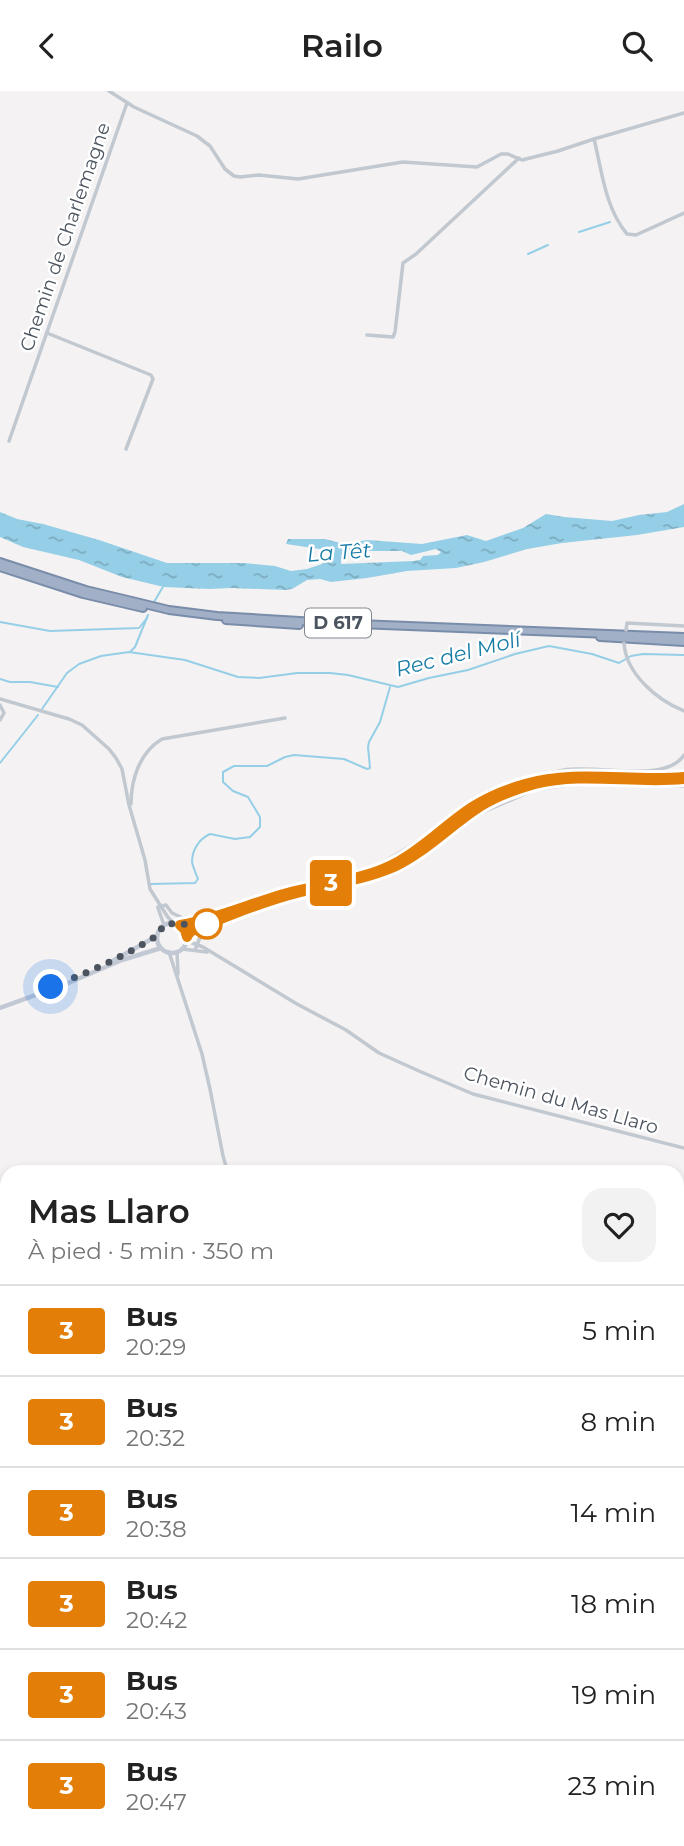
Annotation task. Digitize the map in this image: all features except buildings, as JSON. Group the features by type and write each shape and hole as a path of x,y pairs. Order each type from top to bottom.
{"highway":[{"name":"D 617","path":"0,564 86,590 169,610 217,616 684,637"},
{"name":"D 617","path":"0,564 100,599 162,612 216,619 684,642"}],"main road":[{"path":"0,1007 98,968 157,936 164,925 202,921 283,894 352,878 397,863 461,814 495,795 538,781 571,777 684,778"},
{"path":"0,1007 122,960 161,948 169,952 180,951 190,932 239,911 303,891 383,872 422,850 483,804 524,787 571,779 654,781 684,778"},
{"path":"180,925 185,930 187,939"},
{"path":"157,936 161,948"}],"street":[{"name":"Chemin de Charlemagne","path":"9,441 127,102 109,91"},
{"path":"127,102 197,136 210,146 234,176 259,175 298,179 403,162 477,167 501,154 522,160 684,113"},
{"path":"594,139 611,210 627,234 636,235 684,213"},
{"path":"367,335 393,337 403,263 519,158"},
{"path":"47,333 151,375 153,379 127,449"},
{"path":"625,631 627,623 684,626"},
{"path":"625,643 629,663 641,679 662,700 684,711"},
{"path":"0,699 82,725 116,758 122,769 150,889 164,925"},
{"path":"0,705 4,713 0,720"},
{"path":"132,814 133,779 154,744 162,739 285,717"},
{"path":"159,907 166,905 172,913 183,918 207,915 294,887 354,873 377,866 397,855 436,831 456,813 461,814 488,794 506,786 565,770 657,770 680,761 684,755"},
{"path":"196,948 201,935 231,920 293,899 371,880 407,866 481,813 534,790 587,784 684,786"},
{"path":"159,907 173,923"},
{"path":"187,939 196,948"},
{"path":"179,983 177,970 180,951 196,948"},
{"name":"Chemin du Mas Llaro","path":"196,948 212,953 346,1030 379,1053 474,1094 684,1149"},
{"path":"169,952 202,1054 225,1165"}],"water":[{"name":"La Têt","path":"684,504 684,527 527,549 456,568 407,571 331,582 307,580 285,590 164,587 122,577 79,560 23,547 0,537 0,512 17,519 99,540 167,563 244,563 275,566 291,571 322,564 333,551 286,544 288,539 325,539 344,544 367,540 422,544 467,535 486,541 523,528 546,514 612,521 667,512","holes":["436,549 441,552 413,561 341,564 341,561 355,551 402,551 411,555"]}],"waterway":[{"path":"579,232 610,222"},
{"path":"528,254 548,245"},
{"path":"154,602 164,585"},
{"path":"131,651 148,615"},
{"path":"0,622 50,631 139,628 147,618"},
{"name":"Rec del Molí","path":"42,709 67,673 79,664 101,656 129,652 185,660 238,677 330,673 398,687 549,646 592,654 619,663 631,656 643,654 684,655"},
{"name":"Rec del Molí","path":"0,679 58,687"},
{"path":"151,884 195,883 198,879 192,858 199,842 210,834 235,839 250,837 260,827 260,817 248,797 233,791 223,782 223,772 234,766 267,766 294,755 344,759 370,768 369,742 380,722 390,687"},
{"path":"0,763 38,715"}],"bus line":[{"name":"3","path":"684,777 571,777 524,784 495,795 470,809 397,863 352,878 283,894 202,921 180,925 187,937 190,932 239,911 303,891 383,872 422,850 483,804 524,787 571,779 684,779"}],"route":[{"path":"51,987 116,959 157,936 160,928 168,923 180,925 202,921 207,924"}]}
